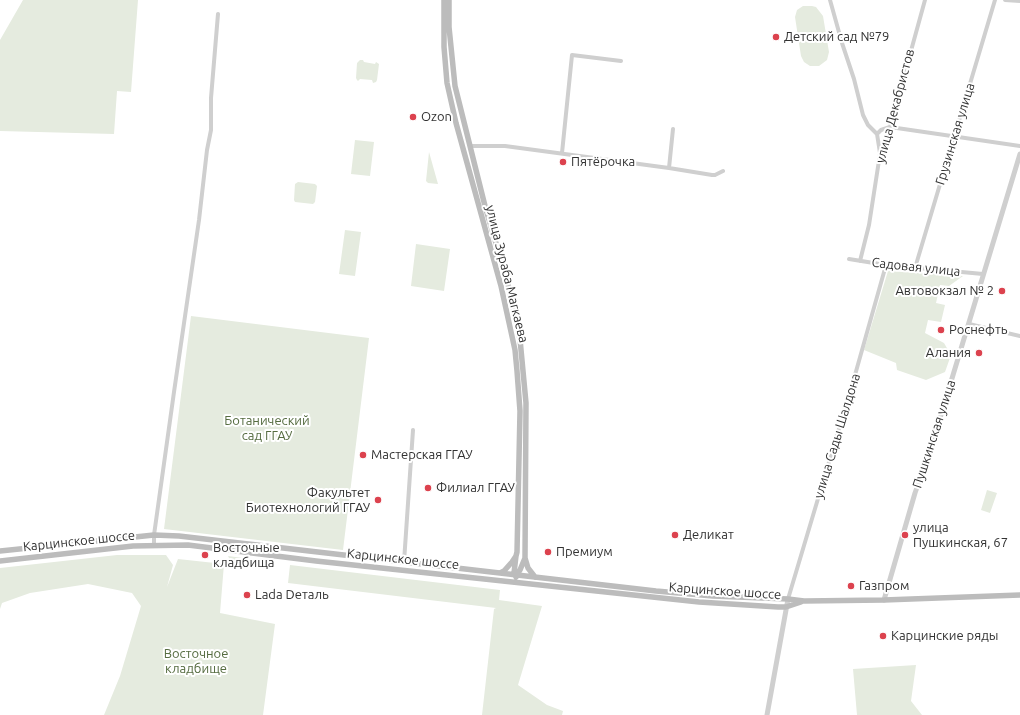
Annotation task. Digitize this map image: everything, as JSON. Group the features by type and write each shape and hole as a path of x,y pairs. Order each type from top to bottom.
{"main road":[{"name":"улица Зураба Магкаева","path":"444,0 444,47 447,83 456,122 502,286 515,350 520,411 515,575"},
{"name":"улица Зураба Магкаева","path":"449,0 449,27 455,86 485,206 508,284 520,339 526,403 525,558 528,568 535,577"},
{"name":"Карцинское шоссе","path":"0,551 154,535 194,538 698,595 740,598 788,598 804,601 884,600 1020,595"},
{"name":"Карцинское шоссе","path":"0,561 154,545 188,545 699,602 747,606 786,607 804,601"},
{"path":"500,573 507,568 516,556"},
{"path":"504,581 509,580 515,575 524,563 525,558"},
{"path":"515,575 523,583"}],"street":[{"path":"830,0 854,79 863,116 868,125 877,134 880,154"},
{"name":"улица Декабристов","path":"860,261 869,225 880,154 890,127 925,0"},
{"name":"Грузинская улица","path":"915,268 955,137 994,0"},
{"path":"1005,0 1020,1"},
{"path":"154,545 154,535 211,130 211,98 218,14"},
{"path":"562,153 572,55 621,61"},
{"path":"877,134 881,130 890,127 1020,146"},
{"path":"670,168 673,129"},
{"path":"470,146 504,146 712,175 723,171"},
{"name":"Пушкинская улица","path":"884,600 915,493 930,451 1020,154"},
{"name":"Садовая улица","path":"849,259 886,265 983,274"},
{"name":"улица Сады Шалдона","path":"767,715 788,598 855,375 886,265"},
{"path":"502,286 508,284"},
{"path":"969,324 1020,336"},
{"path":"404,562 413,430"}],"green space":[{"path":"23,0 138,0 131,92 117,91 114,134 0,131 0,40"},
{"path":"803,6 816,7 823,16 829,52 827,60 819,66 810,66 804,62 801,56 795,17 797,10"},
{"path":"360,60 375,64 376,62 379,64 376,82 373,83 372,80 357,80 357,63"},
{"path":"355,140 374,142 370,176 351,174"},
{"path":"429,152 438,184 428,183 426,181"},
{"path":"298,182 315,184 317,186 315,202 313,204 295,202 295,184"},
{"path":"345,230 361,232 355,276 339,274"},
{"path":"416,244 450,249 444,291 411,286"},
{"path":"888,271 963,276 949,286 940,285 936,303 945,305 941,322 928,320 925,333 944,343 951,355 945,372 926,380 897,370 896,363 864,350"},
{"name":"Ботанический сад ГГАУ","path":"191,316 369,338 343,550 164,529"},
{"path":"987,490 997,493 990,513 981,510"},
{"name":"Восточное кладбище","path":"117,555 166,555 173,565 167,587 178,559 224,564 220,613 275,624 263,715 104,715 120,676 141,606 132,593 88,584 30,593 2,603 0,609 0,568"},
{"path":"228,556 265,561 259,567 232,564"},
{"path":"290,565 500,590 499,600 542,606 518,685 547,705 563,711 562,715 482,715 494,609 496,608 288,583"},
{"path":"916,665 911,701 922,715 857,715 853,669"}],"place":[{"name":"Детский сад №79","path":"776,37"},
{"name":"Ozon","path":"413,117"},
{"name":"Пятёрочка","path":"563,162"},
{"name":"Автовокзал № 2","path":"1002,291"},
{"name":"Роснефть","path":"941,330"},
{"name":"Алания","path":"979,353"},
{"name":"Мастерская ГГАУ","path":"363,455"},
{"name":"Филиал ГГАУ","path":"428,488"},
{"name":"Факультет Биотехнологий ГГАУ","path":"378,500"},
{"name":"Деликат","path":"675,535"},
{"name":"улица Пушкинская, 67","path":"905,535"},
{"name":"Премиум","path":"548,552"},
{"name":"Восточные кладбища","path":"205,555"},
{"name":"Газпром","path":"851,586"},
{"name":"Lada Dеталь","path":"247,595"},
{"name":"Карцинские ряды","path":"883,636"}]}
